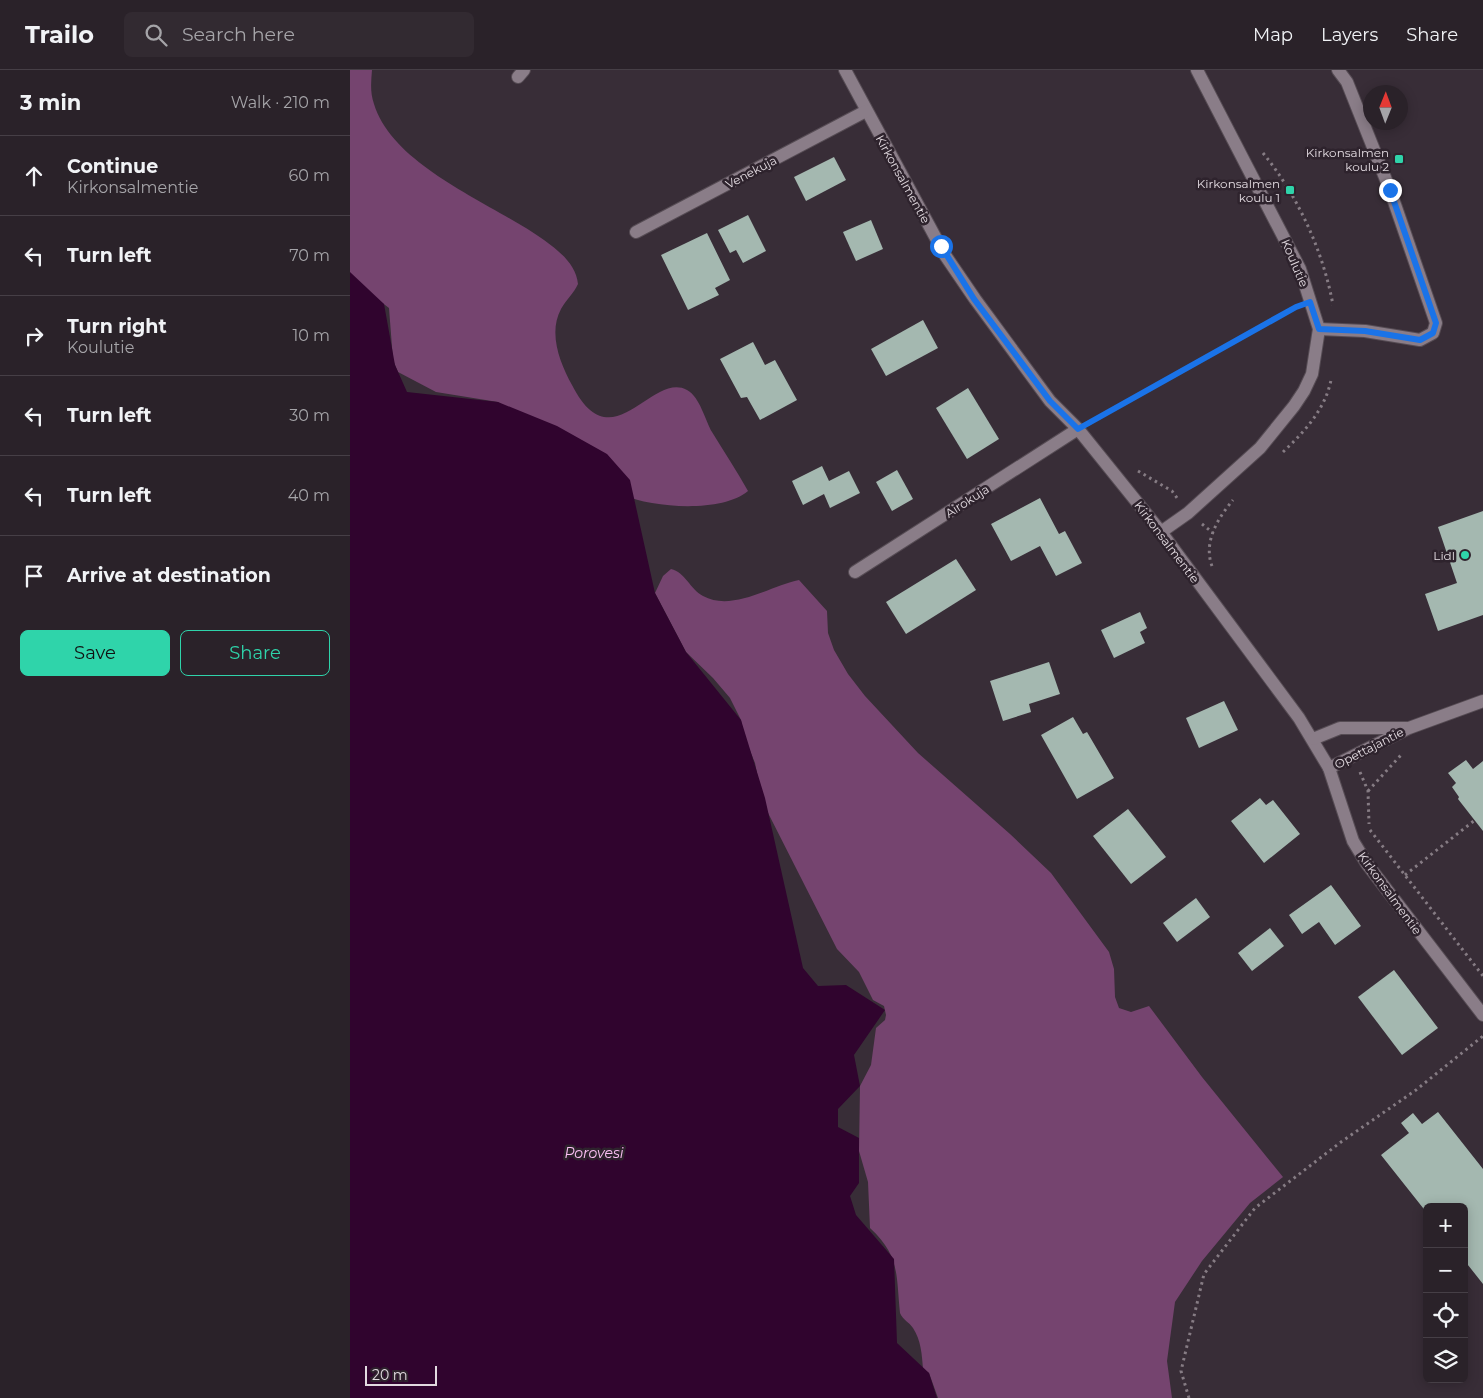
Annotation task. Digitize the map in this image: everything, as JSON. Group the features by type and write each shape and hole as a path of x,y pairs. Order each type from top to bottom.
{"street":[{"name":"Kirkonsalmentie","path":"844,70 945,255 974,299 1050,401 1078,429 1160,532 1313,740 1329,768 1353,841 1367,864 1483,1015"},
{"name":"Koulutie","path":"1160,532 1188,513 1260,448 1294,406 1312,374 1319,329 1300,268 1197,70"},
{"path":"1319,329 1336,328 1420,340 1433,333 1436,323 1382,172 1347,82 1338,70"},
{"name":"Venekuja","path":"636,232 866,111"},
{"name":"Airokuja","path":"855,572 1078,429"},
{"name":"Opettajantie","path":"1329,768 1409,728 1483,701"},
{"name":"Opettajantie","path":"1313,740 1340,728 1409,728"}],"path":[{"path":"1261,151 1279,173 1298,206 1317,248 1331,296 1336,328"},
{"path":"1078,429 1296,307 1331,296"},
{"path":"1278,457 1316,417 1328,395 1333,373"},
{"path":"1094,420 1100,427"},
{"path":"1136,470 1172,491"},
{"path":"1213,571 1209,544 1219,517 1234,498"},
{"path":"1368,791 1400,756 1409,751"},
{"path":"1353,757 1368,791 1369,828 1483,976"},
{"path":"1405,875 1474,820"},
{"path":"1189,1398 1181,1371 1204,1274 1255,1208 1341,1142 1416,1090 1483,1036"}],"shaded area":[{"path":"350,70 372,70 371,92 374,104 385,126 402,147 447,182 544,240 561,253 570,264 577,277 578,284 557,318 557,348 563,367 572,385 587,407 602,416 616,416 631,410 659,392 673,388 687,390 692,393 699,403 712,432 748,491 722,503 687,506 652,503 623,495 498,402 436,392 398,372 393,360 389,308 355,282 350,273"},
{"path":"671,569 680,573 698,593 714,600 738,600 799,580 827,611 828,633 834,650 848,674 865,696 918,753 1051,873 1109,952 1114,969 1115,997 1119,1008 1131,1012 1149,1006 1202,1077 1283,1177 1250,1203 1202,1261 1175,1302 1167,1361 1172,1398 938,1398 929,1373 923,1369 921,1348 916,1333 900,1313 897,1276 892,1257 880,1238 870,1228 868,1182 859,1151 860,1086 871,1065 876,1028 885,1020 884,1006 873,1000 859,972 837,949 763,803 755,763 744,736 741,720 730,698 713,678 686,652 655,593 663,576"}],"water":[{"name":"Porovesi","path":"350,272 384,304 395,365 407,392 498,402 557,426 607,454 630,480 655,593 686,652 741,720 765,798 803,968 818,986 846,985 885,1010 854,1055 860,1086 838,1109 838,1127 859,1138 859,1183 850,1196 856,1215 894,1259 897,1343 929,1373 937,1398 350,1398"}],"building":[{"path":"834,157 846,180 806,201 794,177"},
{"path":"748,215 766,251 743,263 736,250 730,253 718,230"},
{"path":"871,220 883,249 856,261 843,232"},
{"path":"707,233 730,280 715,288 719,295 688,310 661,255"},
{"path":"923,320 938,348 886,376 871,349"},
{"path":"753,342 765,365 775,360 797,400 760,420 747,397 741,398 720,359"},
{"path":"968,388 999,439 967,459 936,408"},
{"path":"822,466 829,481 849,471 860,493 830,508 824,494 803,505 792,481"},
{"path":"897,470 913,499 892,511 876,482"},
{"path":"1040,498 1059,534 1065,531 1082,563 1056,576 1040,546 1011,561 991,524"},
{"name":"Lidl","path":"1483,511 1483,615 1438,631 1425,594 1457,583 1438,527"},
{"path":"956,559 976,590 906,634 886,602"},
{"path":"1140,612 1147,628 1140,632 1145,643 1114,658 1101,630"},
{"path":"1049,662 1060,694 1029,704 1031,712 1003,721 990,681"},
{"path":"1224,701 1238,730 1199,748 1186,718"},
{"path":"1073,717 1083,734 1087,732 1114,778 1077,799 1041,735"},
{"path":"1466,760 1473,769 1483,761 1483,831 1458,799 1459,797 1452,787 1456,783 1448,773"},
{"path":"1260,798 1266,805 1273,800 1300,834 1264,863 1231,821"},
{"path":"1128,809 1166,857 1131,884 1093,836"},
{"path":"1331,885 1361,926 1335,945 1319,922 1302,934 1289,915"},
{"path":"1196,898 1210,917 1177,942 1163,923"},
{"path":"1270,928 1284,946 1252,971 1238,953"},
{"path":"1394,970 1438,1028 1402,1055 1358,997"},
{"path":"1438,1112 1483,1169 1483,1284 1468,1265 1468,1203 1423,1203 1423,1208 1381,1155 1409,1133 1401,1123 1413,1113 1422,1124"}],"place":[{"name":"Kirkonsalmen koulu 2","path":"1399,159"},
{"name":"Kirkonsalmen koulu 1","path":"1290,190"},
{"name":"Lidl","path":"1465,555"}],"route":[{"path":"941,246 974,299 1050,401 1078,429 1296,307 1310,302 1319,329 1336,328 1365,331 1420,340 1433,333 1436,323 1390,190"}]}
